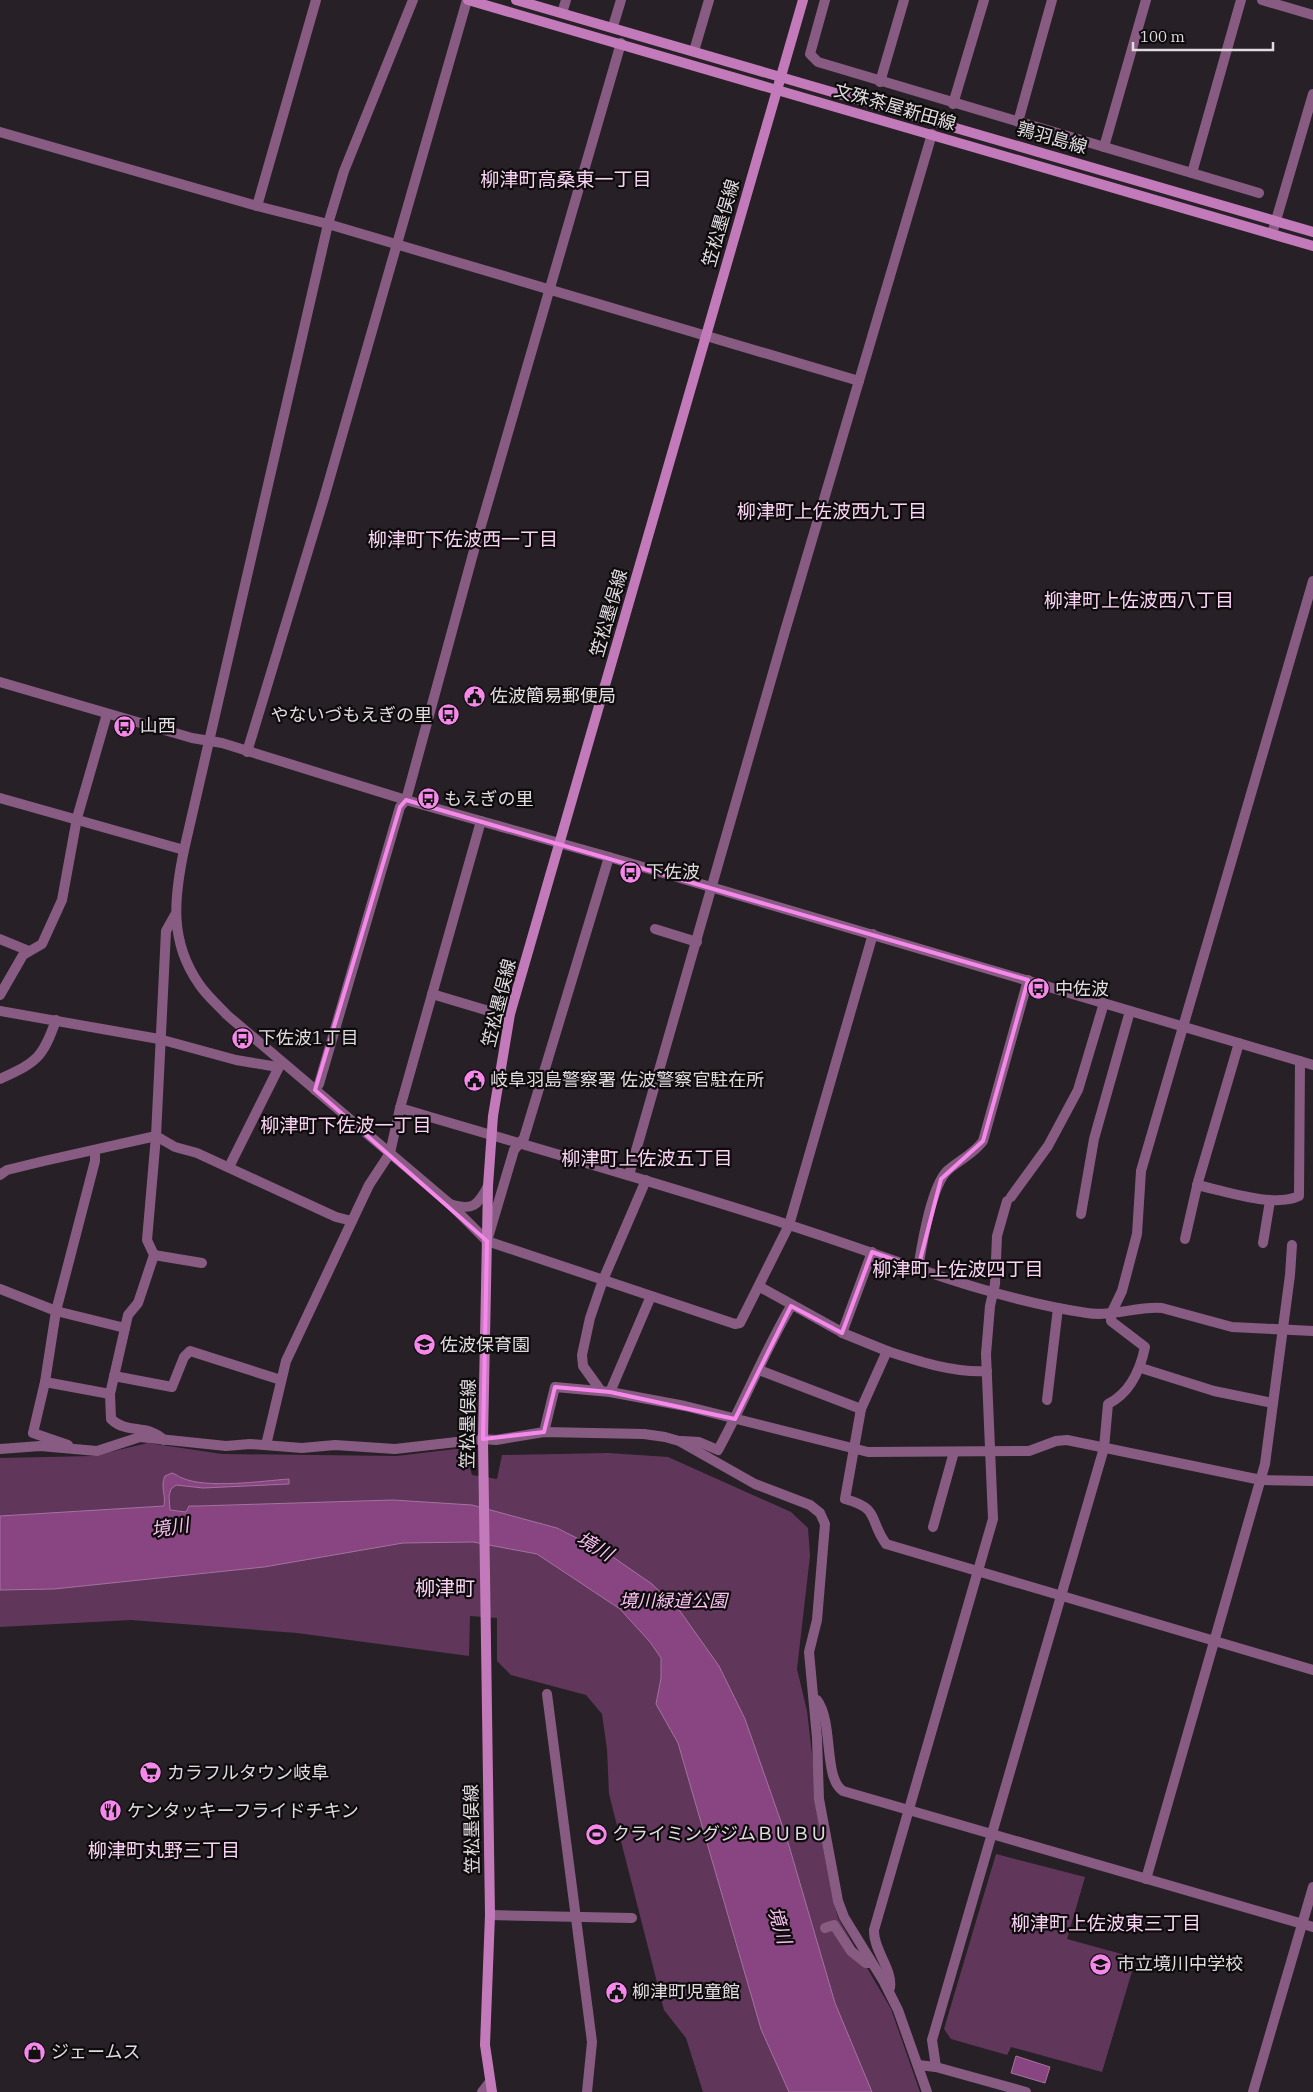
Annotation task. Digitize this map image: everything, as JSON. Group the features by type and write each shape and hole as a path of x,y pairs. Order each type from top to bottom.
{"main road":[{"name":"文殊茶屋新田線","path":"468,0 622,43 1313,246"},
{"path":"516,0 782,76"},
{"name":"笠松墨俣線","path":"490,2088 485,2045 490,1915 484,1439 488,1186 491,1135 510,1014 803,0"},
{"name":"鶉羽島線","path":"782,76 1313,232"}],"street":[{"path":"257,206 316,0"},
{"path":"414,0 344,171 328,224 184,850 177,885 175,915 180,947 199,984 227,1015 280,1064 315,1090 450,1204 487,1241 736,1324 740,1323 760,1287 789,1225 873,934"},
{"path":"247,752 321,508 468,0"},
{"path":"562,14 566,0"},
{"path":"614,23 621,0"},
{"path":"694,51 709,0"},
{"path":"826,0 810,54 818,62 953,104 1259,193"},
{"path":"880,82 904,0"},
{"path":"953,104 984,0"},
{"path":"1018,122 1052,0"},
{"path":"1104,147 1146,0"},
{"path":"1192,173 1241,0"},
{"path":"1262,0 1313,15"},
{"path":"315,1090 400,806 406,800 476,542 622,43"},
{"path":"1272,234 1313,94"},
{"path":"0,132 397,244 550,291 859,381"},
{"path":"629,1175 932,134"},
{"path":"936,2067 932,2040 1104,1448 1108,1404 1121,1397 1141,1368 1145,1347 1111,1321 1111,1314 1122,1291 1137,1234 1140,1171 1313,582"},
{"path":"0,682 873,934 1313,1065"},
{"path":"0,995 23,955 42,944 62,900 77,818 107,714"},
{"path":"0,798 77,818 184,850"},
{"path":"266,1445 286,1361 369,1185 390,1153 400,1108 481,822"},
{"path":"487,1241 514,1150 524,1138 609,857"},
{"path":"164,1440 156,1432 118,1426 111,1419 110,1394 128,1315 138,1303 154,1255 147,1240 156,1136 159,1039 166,932 175,915"},
{"path":"655,929 697,942"},
{"path":"0,939 29,951"},
{"path":"918,1268 927,1222 941,1179 947,1171 978,1148 983,1141 1028,980"},
{"path":"432,994 499,1014 510,1014"},
{"path":"889,1992 890,1985 874,1937 874,1930 993,1519 992,1452 986,1371 989,1315 996,1284 997,1236 1009,1199 1048,1146 1078,1090 1104,1003"},
{"path":"0,1011 159,1039 227,1058 280,1064"},
{"path":"1081,1214 1094,1139 1130,1011"},
{"path":"0,1079 32,1064 42,1052 56,1020"},
{"path":"1186,1239 1197,1185 1239,1043"},
{"path":"1197,1185 1270,1200 1293,1199 1298,1196 1300,1061"},
{"path":"229,1167 280,1064"},
{"path":"400,1108 646,1180 993,1292 1058,1308 1090,1314 1111,1314 1151,1307 1162,1308 1232,1327 1313,1331"},
{"path":"0,1175 7,1170 156,1136 175,1147 197,1153 336,1217 352,1221"},
{"path":"70,1450 68,1445 33,1433 45,1382 56,1311 95,1161 95,1151"},
{"path":"606,1392 583,1366 582,1355 590,1318 603,1280 646,1180"},
{"path":"450,1204 464,1209 472,1206 481,1200 488,1186"},
{"path":"1263,1242 1270,1200"},
{"path":"1146,1879 1261,1480 1283,1330 1292,1246"},
{"path":"842,1333 872,1252"},
{"path":"154,1255 202,1264"},
{"path":"760,1287 842,1333 886,1350 925,1363 973,1372 986,1371"},
{"path":"0,1289 56,1311 125,1328"},
{"path":"606,1392 651,1296"},
{"path":"0,1449 40,1446 97,1451 140,1437 226,1446 266,1445 302,1448 335,1445 395,1449 484,1439 496,1440 544,1432 644,1434 679,1441 699,1442 718,1450 759,1370 772,1337 791,1306"},
{"path":"1048,1400 1058,1308"},
{"path":"886,1350 861,1408 845,1500 860,1504 870,1511 886,1544 1313,1670"},
{"path":"114,1376 172,1387 184,1357 190,1351 281,1380"},
{"path":"1141,1368 1214,1391 1273,1403"},
{"path":"759,1370 861,1408"},
{"path":"45,1382 110,1394"},
{"path":"544,1432 554,1388 606,1392 735,1419 855,1450 1029,1451 1056,1440 1067,1440 1261,1480 1313,1481"},
{"path":"679,1441 754,1484 810,1505 820,1513 825,1524 817,1620 810,1652 819,1799 838,1901 844,1917 898,2010 927,2092"},
{"path":"933,1527 954,1452"},
{"path":"547,1694 592,2042 587,2092"},
{"path":"814,1696 819,1703 828,1730 834,1781 838,1788 844,1792 1313,1927"},
{"path":"1253,2092 1313,1887"},
{"path":"490,1915 632,1918"},
{"path":"825,1928 834,1925 851,1951 866,1963 871,1963"},
{"path":"918,2065 936,2067 1026,2092"},
{"path":"482,2092 490,2088"}],"highlighted area":[{"path":"406,800 1028,980 983,1141 941,1179 918,1268 872,1252 842,1333 791,1306 735,1419 610,1392 555,1387 544,1432 483,1439 487,1241 315,1090 400,807"}],"green space":[{"name":"境川緑道公園","path":"148,1443 222,1454 397,1456 464,1448 472,1475 497,1479 502,1455 608,1453 668,1457 791,1512 808,1528 810,1556 797,1669 807,1711 814,1771 815,1803 832,1895 838,1918 891,2009 920,2092 703,2092 686,2038 664,2010 609,1794 607,1749 602,1714 586,1695 511,1675 497,1661 497,1618 470,1616 469,1656 297,1633 131,1620 0,1627 0,1458 93,1456"},
{"path":"996,1854 1085,1877 1067,1939 1136,1958 1102,2072 1011,2047 1007,2055 951,2039 944,2029"}],"water":[{"name":"境川","path":"172,1473 182,1478 205,1483 220,1484 289,1479 289,1484 203,1488 176,1485 171,1489 169,1496 170,1510 186,1512 189,1506 393,1500 472,1505 557,1528 610,1555 652,1584 680,1611 719,1666 745,1719 787,1839 835,2003 872,2092 789,2092 761,2029 678,1743 656,1704 661,1678 661,1658 650,1642 620,1609 537,1554 473,1542 403,1543 264,1567 54,1589 0,1590 0,1516 164,1506 164,1479 165,1476"},
{"path":"1016,2056 1050,2067 1045,2083 1011,2073"}],"place":[{"name":"佐波簡易郵便局","path":"474,696"},
{"name":"やないづもえぎの里","path":"448,715"},
{"name":"山西","path":"124,726"},
{"name":"もえぎの里","path":"428,799"},
{"name":"下佐波","path":"630,872"},
{"name":"中佐波","path":"1039,989"},
{"name":"下佐波1丁目","path":"242,1038"},
{"name":"岐阜羽島警察署 佐波警察官駐在所","path":"474,1080"},
{"name":"佐波保育園","path":"424,1345"},
{"name":"カラフルタウン岐阜","path":"151,1773"},
{"name":"ケンタッキーフライドチキン","path":"111,1811"},
{"name":"クライミングジムＢＵＢＵ","path":"596,1834"},
{"name":"市立境川中学校","path":"1101,1964"},
{"name":"柳津町児童館","path":"616,1992"},
{"name":"ジェームス","path":"35,2052"}],"district":[{"name":"柳津町高桑東一丁目","path":"566,179"},
{"name":"柳津町上佐波西九丁目","path":"832,511"},
{"name":"柳津町下佐波西一丁目","path":"463,539"},
{"name":"柳津町上佐波西八丁目","path":"1139,600"},
{"name":"柳津町下佐波一丁目","path":"346,1125"},
{"name":"柳津町上佐波五丁目","path":"647,1158"},
{"name":"柳津町上佐波四丁目","path":"958,1269"},
{"name":"柳津町","path":"445,1588"},
{"name":"柳津町丸野三丁目","path":"164,1850"},
{"name":"柳津町上佐波東三丁目","path":"1106,1923"}]}
